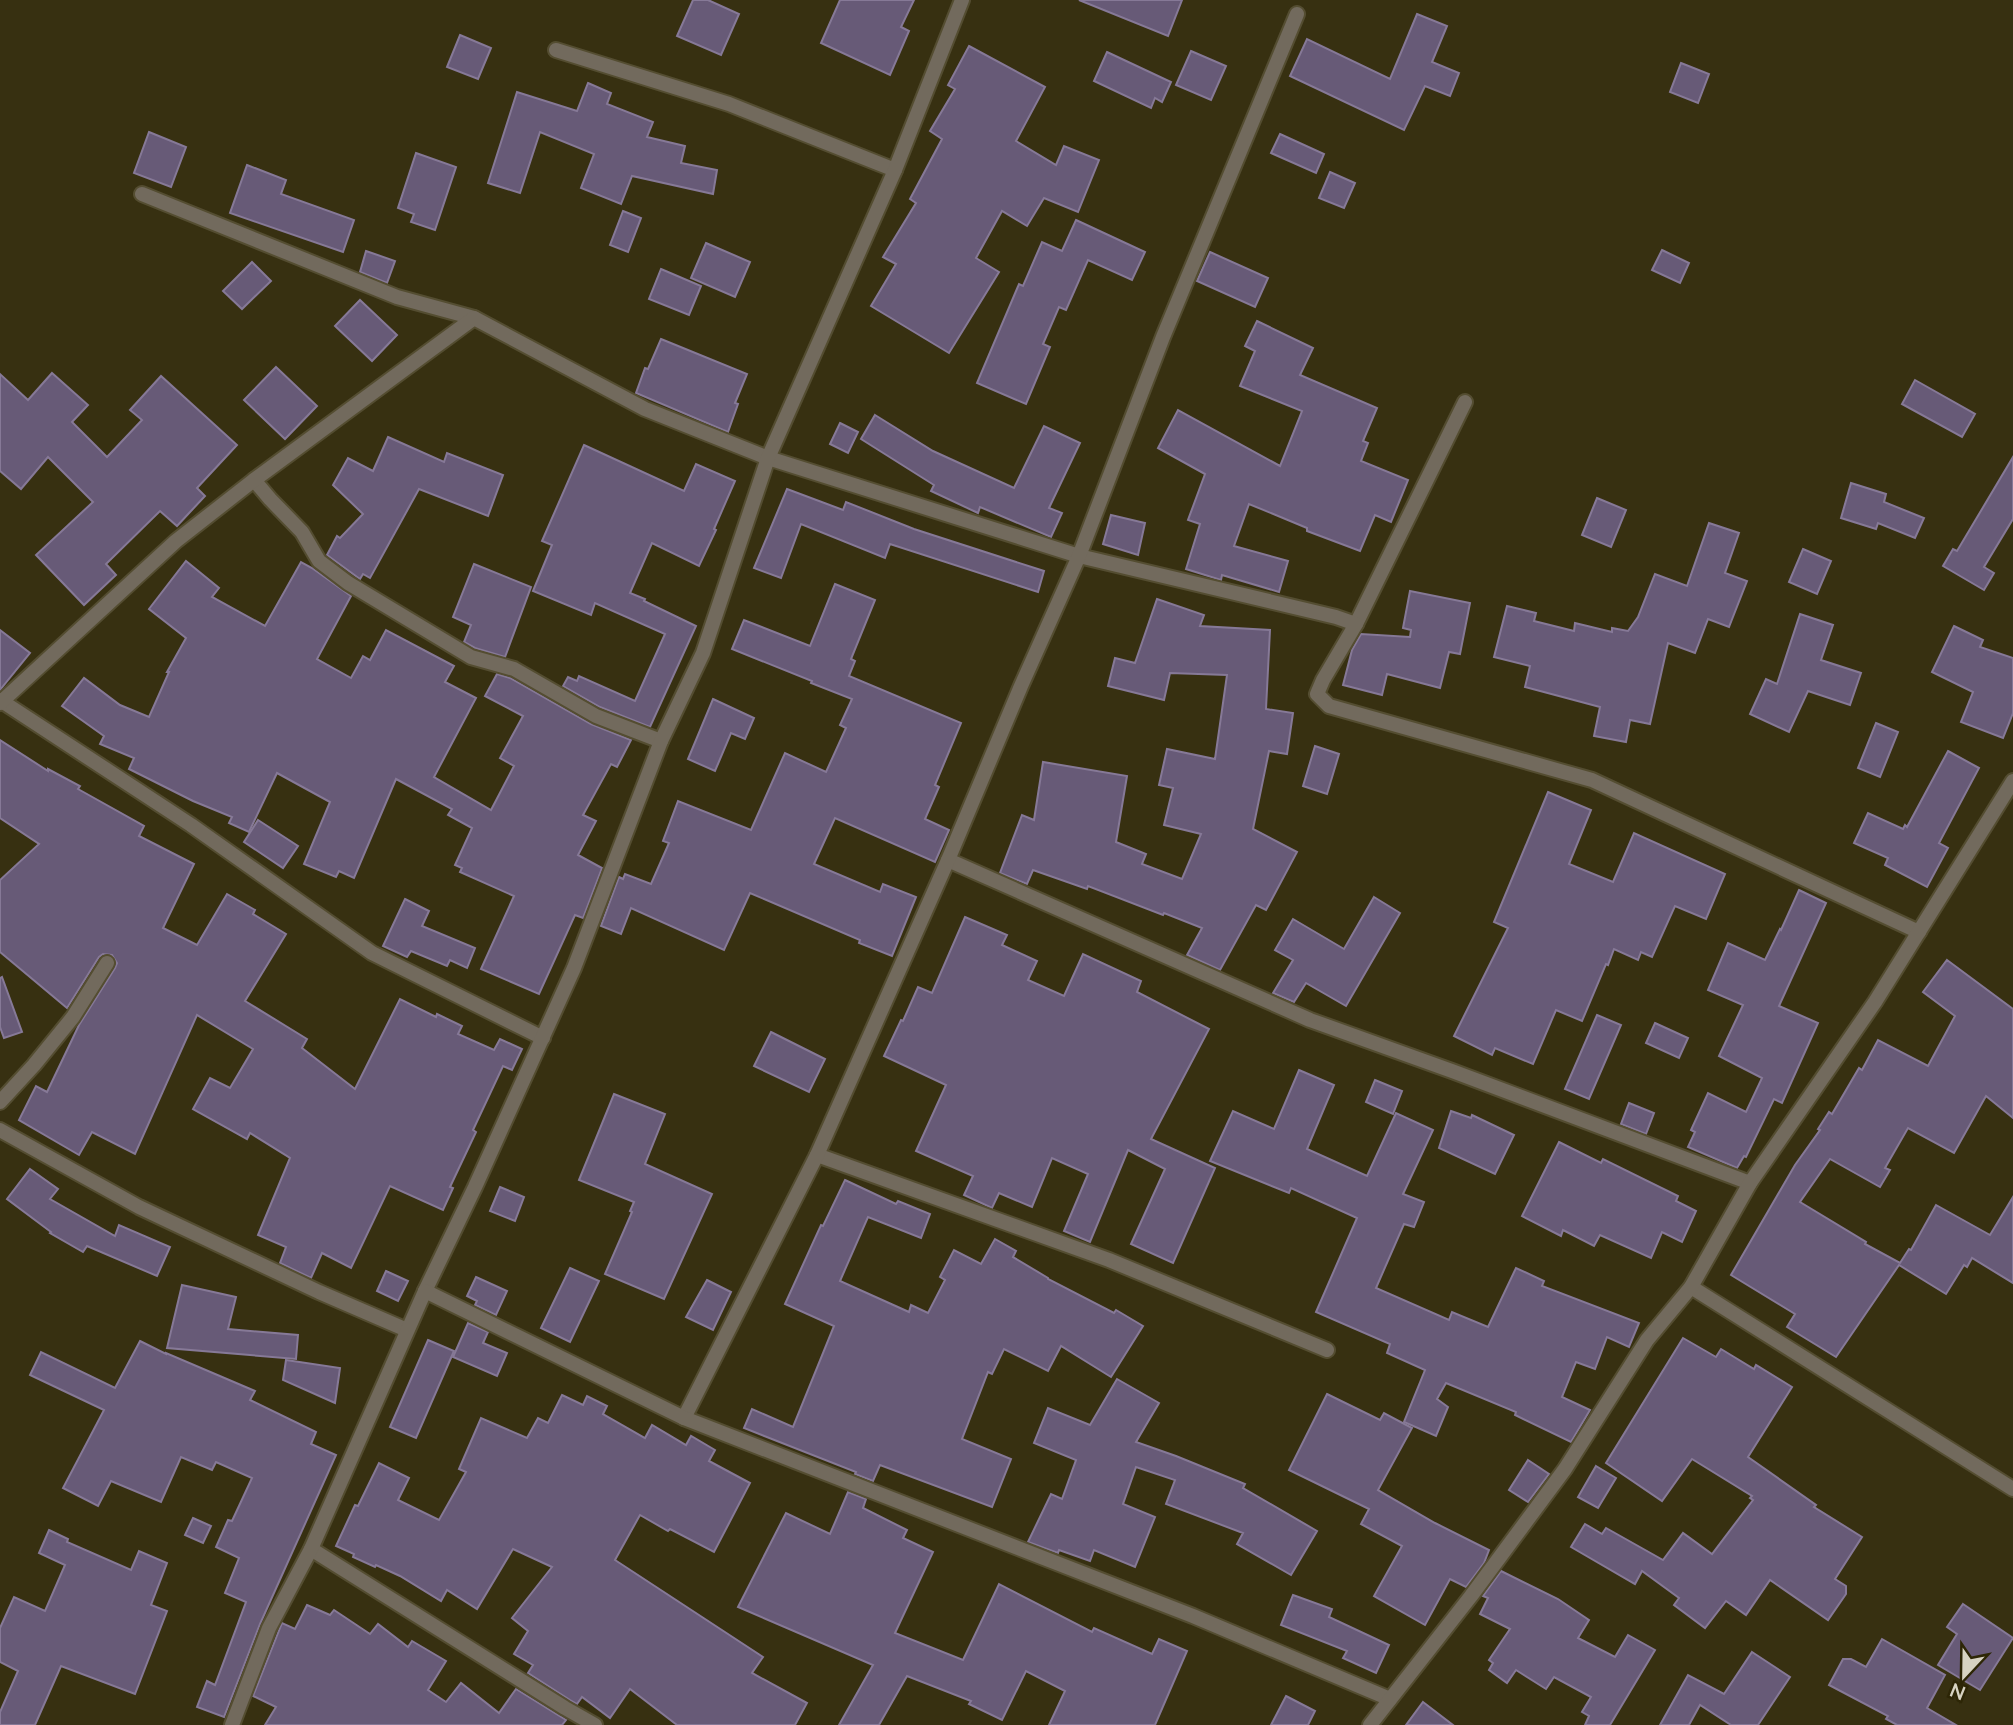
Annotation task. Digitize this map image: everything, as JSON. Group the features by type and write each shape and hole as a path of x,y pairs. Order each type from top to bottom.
{"street":[{"path":"232,1725 270,1628 311,1549 407,1329 574,968 660,741 703,653 768,458 895,170 962,0"},
{"path":"684,1418 817,1155 948,860 1079,556 1163,337 1297,14"},
{"path":"556,50 729,104 895,170"},
{"path":"142,194 397,297 474,318 645,409 768,458 1079,556 1356,624"},
{"path":"474,318 254,480 176,541 0,702 191,825 372,953 543,1038"},
{"path":"1465,402 1356,624 1317,694 1329,706 1592,780 1919,932"},
{"path":"254,480 302,532 318,561 348,583 471,657 514,669 596,716 660,741"},
{"path":"1370,1725 1471,1596 1565,1469 1647,1340 1691,1287 1750,1183 1875,1002 2013,781"},
{"path":"948,860 1310,1020 1750,1183"},
{"path":"0,1102 73,1017 107,963"},
{"path":"0,1130 151,1213 319,1292 407,1329"},
{"path":"817,1155 1109,1260 1327,1350"},
{"path":"1691,1287 2013,1489"},
{"path":"425,1291 684,1418 1194,1616 1390,1699"},
{"path":"311,1549 595,1725"}],"building":[{"path":"693,0 708,0 739,14 721,55 677,36"},
{"path":"840,0 914,0 901,27 909,31 890,75 821,43"},
{"path":"1079,0 1182,0 1168,36"},
{"path":"1417,14 1447,26 1432,62 1459,73 1450,96 1425,86 1404,130 1290,76 1307,39 1390,79"},
{"path":"460,35 491,48 478,79 447,67"},
{"path":"969,46 1045,87 1016,141 1056,165 1064,146 1099,160 1078,212 1044,198 1027,226 1002,211 976,258 999,272 949,353 871,306 896,264 883,257 916,203 910,199 942,139 930,131 955,89 948,85"},
{"path":"1191,51 1226,66 1211,100 1176,85"},
{"path":"1107,52 1171,82 1162,102 1155,98 1151,108 1094,81"},
{"path":"1681,63 1709,74 1698,103 1670,92"},
{"path":"588,83 611,93 607,104 653,122 647,137 685,146 681,163 717,170 713,194 632,176 621,204 581,188 594,154 540,132 520,193 488,183 517,92 577,111"},
{"path":"149,132 186,147 171,187 134,173"},
{"path":"1280,134 1324,154 1316,173 1271,153"},
{"path":"416,153 456,167 435,230 411,222 414,214 398,208"},
{"path":"247,165 286,180 281,194 354,220 343,252 230,213"},
{"path":"1330,172 1355,183 1344,208 1319,198"},
{"path":"623,211 641,218 628,252 610,245"},
{"path":"1076,220 1145,252 1132,280 1088,260 1066,310 1059,307 1043,344 1050,347 1026,404 977,383 1019,284 1023,286 1042,242 1062,251"},
{"path":"706,243 750,262 735,297 691,278"},
{"path":"1662,250 1689,263 1680,283 1652,270"},
{"path":"366,251 395,261 387,283 360,272"},
{"path":"1210,252 1268,278 1255,307 1197,281"},
{"path":"252,262 271,281 242,309 223,291"},
{"path":"661,269 701,286 689,315 649,299"},
{"path":"360,300 397,335 372,361 335,326"},
{"path":"1257,321 1313,348 1300,375 1377,408 1363,441 1368,443 1361,461 1408,480 1391,522 1375,515 1360,551 1307,531 1307,528 1249,504 1234,546 1288,561 1279,592 1222,575 1221,580 1186,569 1200,524 1188,520 1205,474 1158,448 1178,410 1280,466 1302,411 1240,386 1255,351 1245,346"},
{"path":"661,339 747,374 735,403 738,404 728,432 636,393 645,368 648,369"},
{"path":"276,367 317,406 285,439 244,400"},
{"path":"52,373 88,405 72,422 107,457 142,420 130,410 161,376 237,445 197,488 205,496 177,526 160,511 106,564 116,575 84,605 36,555 93,502 48,457 21,489 0,471 0,374 28,400"},
{"path":"1915,380 1975,414 1962,437 1902,404"},
{"path":"875,415 933,451 1014,488 1044,426 1080,443 1049,508 1062,513 1051,537 980,507 978,513 931,491 934,485 861,439"},
{"path":"840,423 858,432 848,453 830,444"},
{"path":"388,437 444,462 447,453 503,475 488,516 419,489 370,578 363,574 360,579 327,555 337,536 340,538 363,514 333,485 348,458 373,471"},
{"path":"584,445 684,491 696,464 735,481 699,566 652,543 630,593 696,626 650,727 600,707 563,686 568,677 577,681 579,676 635,701 665,634 595,603 591,615 533,591 552,545 542,541"},
{"path":"2013,457 2013,519 1984,567 1994,573 1984,590 1943,566 1953,549 1957,551"},
{"path":"1851,483 1886,494 1884,502 1924,518 1915,538 1878,523 1876,529 1841,518"},
{"path":"787,489 843,510 846,502 914,529 1044,571 1038,592 890,544 885,558 801,524 781,578 754,568"},
{"path":"1597,498 1626,510 1611,547 1582,535"},
{"path":"1111,515 1145,523 1138,555 1103,544"},
{"path":"1709,523 1739,533 1725,573 1747,581 1729,627 1708,619 1695,653 1668,643 1650,724 1630,720 1626,742 1594,736 1600,707 1525,687 1530,666 1494,657 1507,606 1536,613 1534,621 1574,631 1575,623 1612,632 1612,628 1628,631 1638,617 1655,574 1687,586"},
{"path":"1803,549 1831,561 1817,594 1789,582"},
{"path":"186,561 219,588 212,597 265,626 301,562 312,568 351,596 317,659 351,678 363,656 370,660 386,630 454,666 445,682 476,698 434,777 491,810 514,766 500,758 523,716 485,696 497,674 510,678 591,724 631,740 617,767 611,764 583,815 596,821 578,855 602,868 583,918 575,915 539,994 481,969 514,896 460,872 462,868 455,865 472,828 448,815 452,809 396,779 354,878 339,871 336,877 304,864 330,802 277,773 249,832 229,823 232,817 129,769 134,758 100,744 104,736 62,706 84,678 120,705 149,717 167,672 186,638 149,609"},
{"path":"474,564 531,587 505,657 464,642 471,625 453,617"},
{"path":"835,584 875,600 851,659 855,661 849,676 961,723 935,785 939,787 925,819 949,830 935,862 835,818 814,864 880,892 883,884 916,897 892,956 750,893 724,950 631,908 621,934 601,926 619,877 623,879 625,874 651,884 669,843 663,841 678,801 751,830 785,753 826,772 846,728 840,725 852,699 732,649 744,620 810,646"},
{"path":"1410,591 1470,603 1460,654 1449,652 1440,688 1387,674 1382,695 1343,685 1352,650 1361,634 1410,637 1411,630 1403,628"},
{"path":"1157,599 1204,615 1200,626 1270,630 1266,709 1293,713 1287,754 1269,751 1253,829 1297,852 1266,910 1256,905 1220,970 1187,955 1202,928 1088,886 1087,889 1033,870 1027,884 1000,873 1022,815 1034,820 1043,762 1127,776 1116,842 1146,854 1142,864 1182,879 1201,834 1164,825 1173,788 1159,785 1167,749 1215,759 1227,675 1170,673 1164,700 1108,686 1115,658 1135,663"},
{"path":"1800,614 1833,625 1821,660 1861,673 1850,705 1808,691 1789,732 1750,714 1766,679 1777,684"},
{"path":"1954,626 1983,640 1980,647 2013,658 2013,713 2003,738 1961,722 1973,692 1932,672"},
{"path":"0,630 30,653 0,690"},
{"path":"713,699 754,718 745,739 731,733 715,771 688,759"},
{"path":"1876,723 1898,732 1880,777 1858,768"},
{"path":"0,740 144,826 139,836 194,864 163,928 197,945 227,894 255,910 253,914 286,934 245,1001 307,1039 302,1048 355,1089 400,999 436,1017 437,1014 462,1026 458,1034 494,1050 500,1039 522,1049 512,1070 503,1066 473,1130 476,1132 450,1187 453,1188 443,1210 390,1186 351,1268 322,1253 311,1278 280,1263 286,1247 258,1235 290,1158 250,1133 247,1139 193,1109 210,1078 230,1088 253,1049 197,1015 135,1154 92,1132 79,1155 19,1120 36,1086 47,1092 79,1025 117,963 112,955 103,954 99,957 67,1008 0,952 0,880 39,844 0,818"},
{"path":"1315,746 1339,754 1327,794 1303,786"},
{"path":"1948,751 1979,768 1939,843 1948,848 1927,887 1885,865 1888,858 1854,843 1868,813 1903,829 1905,825 1907,827"},
{"path":"1548,792 1591,810 1569,864 1613,882 1634,833 1725,874 1706,919 1675,906 1652,957 1641,952 1638,960 1614,949 1582,1021 1556,1010 1533,1064 1495,1048 1492,1055 1454,1036 1508,928 1494,922"},
{"path":"258,820 298,846 283,868 244,842"},
{"path":"1799,890 1826,903 1779,1006 1818,1023 1782,1103 1774,1099 1746,1157 1744,1156 1737,1168 1688,1147 1695,1132 1691,1130 1708,1093 1746,1112 1762,1078 1719,1056 1743,1005 1708,990 1728,943 1765,960"},
{"path":"1374,897 1400,913 1346,1006 1306,983 1294,1002 1273,993 1293,960 1275,950 1293,919 1344,949"},
{"path":"405,899 429,911 422,926 475,948 467,968 450,960 447,966 411,951 407,957 383,946"},
{"path":"965,917 1007,935 1002,945 1037,961 1028,980 1064,996 1083,954 1141,981 1137,992 1209,1029 1151,1139 1215,1168 1173,1263 1131,1244 1165,1169 1128,1150 1090,1242 1064,1231 1088,1174 1052,1158 1032,1207 999,1193 992,1208 964,1195 973,1176 916,1151 946,1085 884,1056 918,987 932,993"},
{"path":"1947,960 2013,1009 2013,1118 1986,1096 1954,1153 1908,1128 1885,1168 1890,1170 1880,1187 1830,1159 1800,1202 1900,1263 1909,1249 1911,1250 1936,1205 1990,1235 2013,1197 2013,1283 1972,1258 1967,1267 1964,1265 1946,1294 1899,1265 1836,1357 1787,1327 1795,1314 1731,1275 1795,1165 1820,1130 1818,1129 1829,1112 1832,1114 1859,1068 1862,1070 1878,1040 1928,1066 1955,1016 1923,992"},
{"path":"2,977 22,1032 4,1038 0,1027"},
{"path":"1597,1015 1621,1025 1589,1099 1565,1089"},
{"path":"1655,1023 1688,1038 1679,1058 1646,1043"},
{"path":"771,1032 825,1059 809,1092 754,1066"},
{"path":"1299,1070 1334,1085 1307,1149 1367,1176 1396,1113 1433,1130 1403,1194 1424,1202 1414,1227 1404,1224 1376,1288 1449,1320 1452,1312 1488,1327 1516,1268 1544,1281 1542,1286 1639,1323 1629,1347 1607,1337 1595,1369 1576,1362 1562,1397 1590,1410 1571,1442 1515,1415 1516,1412 1446,1383 1437,1399 1448,1407 1436,1436 1404,1422 1425,1370 1387,1353 1390,1344 1316,1312 1357,1218 1291,1188 1289,1193 1210,1161 1233,1111 1274,1129"},
{"path":"1375,1080 1402,1091 1393,1114 1366,1102"},
{"path":"614,1094 665,1114 645,1164 712,1194 664,1299 605,1274 634,1202 579,1180"},
{"path":"1629,1103 1654,1113 1646,1134 1621,1124"},
{"path":"1451,1111 1471,1118 1472,1115 1514,1135 1495,1174 1439,1148"},
{"path":"1559,1142 1601,1163 1603,1159 1678,1196 1676,1201 1696,1211 1682,1242 1662,1232 1651,1258 1600,1235 1594,1246 1563,1230 1561,1236 1522,1216"},
{"path":"30,1169 58,1189 50,1199 115,1236 119,1225 170,1247 157,1276 87,1246 83,1252 50,1233 7,1199"},
{"path":"845,1180 896,1204 898,1201 930,1214 921,1238 868,1217 840,1281 909,1312 911,1305 928,1313 945,1280 940,1277 954,1250 981,1264 995,1239 1016,1251 1013,1257 1048,1279 1114,1313 1116,1310 1143,1326 1111,1377 1061,1346 1048,1371 1004,1349 992,1374 988,1372 962,1439 1011,1459 992,1507 880,1465 873,1481 744,1428 752,1409 793,1427 834,1326 785,1304"},
{"path":"500,1187 524,1197 515,1221 490,1211"},
{"path":"570,1268 599,1281 570,1342 541,1328"},
{"path":"386,1271 408,1281 398,1301 377,1291"},
{"path":"476,1277 507,1291 496,1315 475,1305 477,1301 467,1296"},
{"path":"707,1280 731,1292 713,1330 686,1317"},
{"path":"182,1285 236,1297 228,1329 298,1335 296,1359 167,1348"},
{"path":"468,1323 488,1332 483,1343 507,1353 497,1376 453,1357"},
{"path":"1683,1338 1716,1357 1721,1349 1754,1369 1756,1365 1792,1387 1748,1457 1816,1505 1814,1507 1862,1537 1835,1579 1846,1586 1846,1594 1828,1620 1770,1580 1746,1615 1726,1601 1705,1628 1674,1605 1679,1598 1642,1571 1635,1584 1571,1547 1585,1524 1602,1534 1606,1528 1663,1560 1683,1533 1712,1554 1753,1500 1750,1498 1752,1496 1692,1459 1662,1501 1606,1463"},
{"path":"428,1340 454,1351 416,1438 390,1427"},
{"path":"140,1341 255,1391 250,1400 316,1432 311,1444 336,1455 260,1624 224,1717 197,1707 207,1681 215,1685 246,1602 225,1593 239,1558 216,1547 228,1520 232,1521 252,1478 216,1462 212,1470 181,1457 161,1502 111,1481 98,1506 63,1488 104,1410 30,1375 41,1352 115,1388"},
{"path":"286,1360 340,1368 335,1403 283,1380"},
{"path":"1117,1379 1159,1403 1136,1442 1245,1484 1243,1488 1317,1531 1291,1575 1237,1544 1243,1533 1166,1504 1175,1480 1136,1467 1123,1504 1155,1517 1135,1567 1094,1550 1090,1561 1028,1542 1051,1494 1062,1499 1076,1460 1034,1443 1048,1408 1090,1425"},
{"path":"1327,1394 1380,1420 1384,1413 1412,1428 1378,1490 1489,1550 1484,1563 1466,1587 1450,1579 1425,1625 1374,1596 1402,1546 1361,1524 1369,1509 1289,1470"},
{"path":"562,1395 583,1405 587,1396 607,1406 603,1414 645,1438 652,1425 686,1445 691,1436 715,1450 709,1461 750,1483 714,1552 640,1515 615,1560 763,1657 752,1673 807,1703 795,1725 677,1725 630,1689 610,1718 582,1697 577,1704 570,1700 528,1673 533,1665 514,1654 528,1631 512,1618 552,1567 513,1549 477,1609 447,1590 441,1601 400,1576 353,1557 354,1554 336,1546 379,1463 409,1478 398,1500 439,1520 466,1472 459,1469 481,1418 527,1438 538,1418 548,1423"},
{"path":"1528,1460 1549,1474 1528,1502 1509,1490"},
{"path":"1596,1466 1616,1478 1598,1508 1578,1497"},
{"path":"848,1492 866,1499 863,1508 907,1530 903,1538 933,1552 895,1633 963,1660 999,1584 1092,1632 1094,1628 1152,1654 1159,1639 1187,1651 1155,1725 1049,1725 1065,1691 1026,1671 1002,1720 969,1704 971,1701 907,1676 879,1725 839,1725 873,1665 738,1607 786,1513 830,1534"},
{"path":"193,1518 211,1526 203,1543 185,1535"},
{"path":"49,1530 68,1539 67,1542 131,1570 139,1551 167,1563 151,1605 167,1611 135,1694 61,1666 35,1725 0,1725 0,1712 18,1671 0,1662 0,1628 14,1597 45,1611 65,1565 39,1553"},
{"path":"1501,1571 1558,1599 1589,1620 1578,1638 1615,1657 1628,1635 1655,1650 1610,1725 1585,1725 1589,1716 1582,1712 1591,1697 1554,1677 1546,1689 1516,1670 1507,1683 1489,1670 1493,1663 1489,1660 1510,1629 1480,1614 1488,1598 1483,1596"},
{"path":"1293,1595 1332,1609 1329,1617 1389,1645 1376,1673 1343,1658 1347,1651 1281,1625"},
{"path":"1963,1604 2013,1638 1980,1690 1938,1665 1957,1634 1947,1627"},
{"path":"307,1605 330,1615 334,1610 370,1634 378,1624 408,1647 412,1641 446,1661 428,1690 446,1702 461,1683 499,1713 516,1689 566,1720 562,1725 265,1725 276,1707 253,1696 282,1623 295,1629"},
{"path":"1882,1639 1945,1675 1927,1708 1956,1725 1897,1725 1886,1719 1888,1716 1829,1685 1843,1659 1851,1659 1866,1667"},
{"path":"1752,1652 1790,1677 1758,1725 1731,1725 1700,1705 1689,1725 1660,1725 1688,1675 1724,1694"},
{"path":"1286,1696 1315,1711 1308,1725 1271,1725"},
{"path":"1423,1702 1453,1725 1406,1725"}]}
